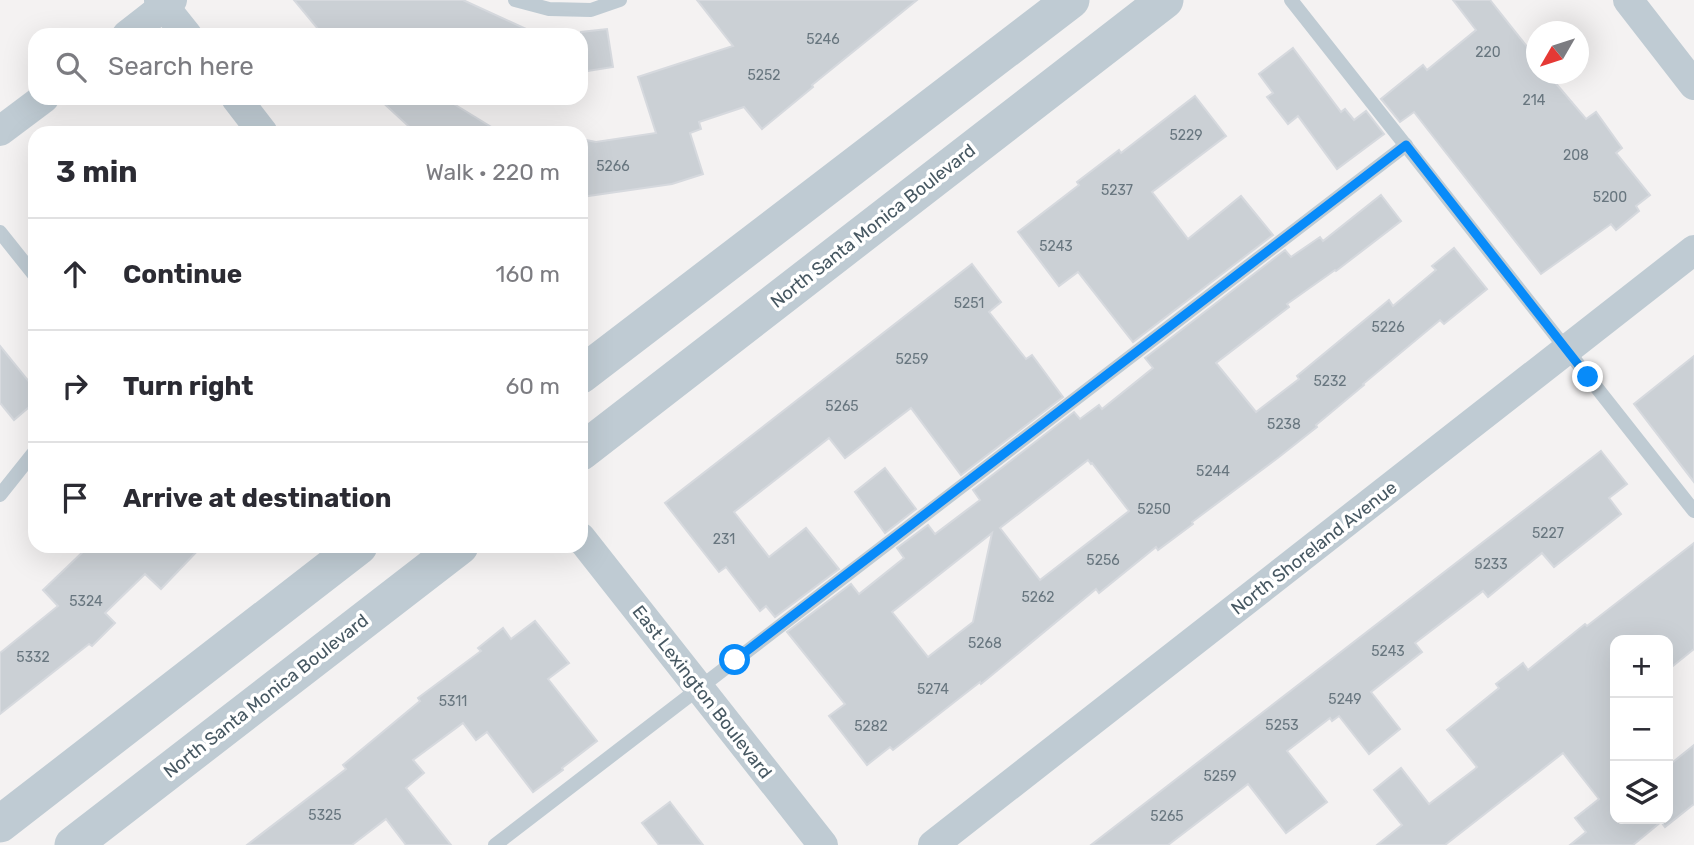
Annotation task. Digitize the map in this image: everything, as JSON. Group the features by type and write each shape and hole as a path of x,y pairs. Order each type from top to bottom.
{"street":[{"path":"588,370 1071,0"},
{"name":"North Santa Monica Boulevard","path":"588,447 1165,0"},
{"path":"1628,0 1694,85"},
{"path":"135,28 165,2 182,28"},
{"path":"0,131 35,105"},
{"path":"242,105 258,126"},
{"name":"North Shoreland Avenue","path":"933,845 1694,250"},
{"name":"East Lexington Boulevard","path":"588,547 823,845"},
{"path":"0,824 350,553"},
{"name":"North Santa Monica Boulevard","path":"73,845 451,553"}],"lane":[{"path":"515,0 549,9 591,10 620,0"},
{"path":"1291,0 1694,511"},
{"path":"495,845 1406,145"},
{"path":"0,232 28,267"},
{"path":"0,495 28,460"}],"building":[{"path":"294,0 463,0 524,28 317,28"},
{"path":"697,0 917,0 762,129 744,107 699,122 701,129 690,133 703,174 672,184 588,196 588,140 596,142 656,133 638,77 733,46"},
{"path":"1453,0 1490,0 1526,45 1526,84 1556,84 1586,119 1596,112 1622,148 1616,153 1650,195 1636,206 1639,211 1616,230 1611,224 1541,274 1414,112 1400,122 1381,99 1423,65 1427,70 1476,30"},
{"path":"607,29 613,67 588,71 588,31"},
{"path":"1293,48 1341,112 1345,109 1354,120 1366,111 1384,134 1337,169 1298,116 1288,124 1267,97 1273,93 1259,74"},
{"path":"1195,96 1226,136 1152,192 1188,239 1241,196 1273,235 1133,342 1078,272 1059,286 1018,232 1079,185 1077,182 1119,150 1121,153"},
{"path":"386,105 455,105 490,126 408,126"},
{"path":"1381,195 1401,221 1336,271 1287,304 1289,307 1216,363 1256,412 1299,379 1297,376 1389,300 1393,306 1436,270 1432,266 1454,248 1487,289 1444,324 1440,320 1363,384 1316,425 1317,427 1192,522 1193,524 1158,550 1156,547 1099,593 1096,589 981,684 980,682 893,750 890,747 867,765 829,716 845,704 787,632 851,584 859,594 904,558 897,548 928,525 935,534 980,500 973,490 1074,412 1080,419 1099,405 1102,409 1153,368 1145,358 1285,250 1291,257 1320,237 1323,241","holes":["1088,460 1129,511 1040,580 1000,528","992,533 973,622 928,657 892,612"]},
{"path":"972,264 1001,302 989,312 1026,359 1032,355 1063,397 961,475 911,408 845,458 829,438 734,512 769,557 806,528 839,569 775,617 766,606 760,611 726,567 719,572 665,503"},
{"path":"0,346 28,380 28,408 14,420 0,403"},
{"path":"1694,356 1694,482 1634,404"},
{"path":"1601,451 1627,484 1609,498 1621,514 1554,567 1542,553 1488,597 1483,591 1415,643 1422,652 1371,692 1400,729 1369,754 1339,716 1332,721 1330,718 1287,751 1327,802 1286,833 1248,784 1168,845 1091,845"},
{"path":"885,468 916,509 885,533 855,492"},
{"path":"1694,543 1694,649 1673,666 1673,635 1610,635 1610,824 1659,824 1633,845 1570,845 1586,832 1575,818 1599,799 1563,753 1445,845 1377,845 1402,825 1374,790 1401,768 1429,804 1475,769 1477,767 1447,730 1499,688 1496,684 1523,663 1528,670 1585,624 1587,626"},
{"path":"82,553 195,553 161,589 145,574 105,613 115,623 92,646 89,644 0,714 0,653 58,606 43,590"},
{"path":"535,621 569,663 548,679 597,741 562,768 563,770 533,792 487,732 476,740 463,723 413,760 424,773 406,788 451,845 406,845 386,819 352,845 247,845 346,769 343,765 420,701 418,698 481,651 478,648 503,628 511,639"},
{"path":"1694,745 1694,804 1673,821 1673,762"},
{"path":"670,802 703,845 659,845 642,823"}],"route":[{"path":"735,660 1406,145 1588,377"}]}
